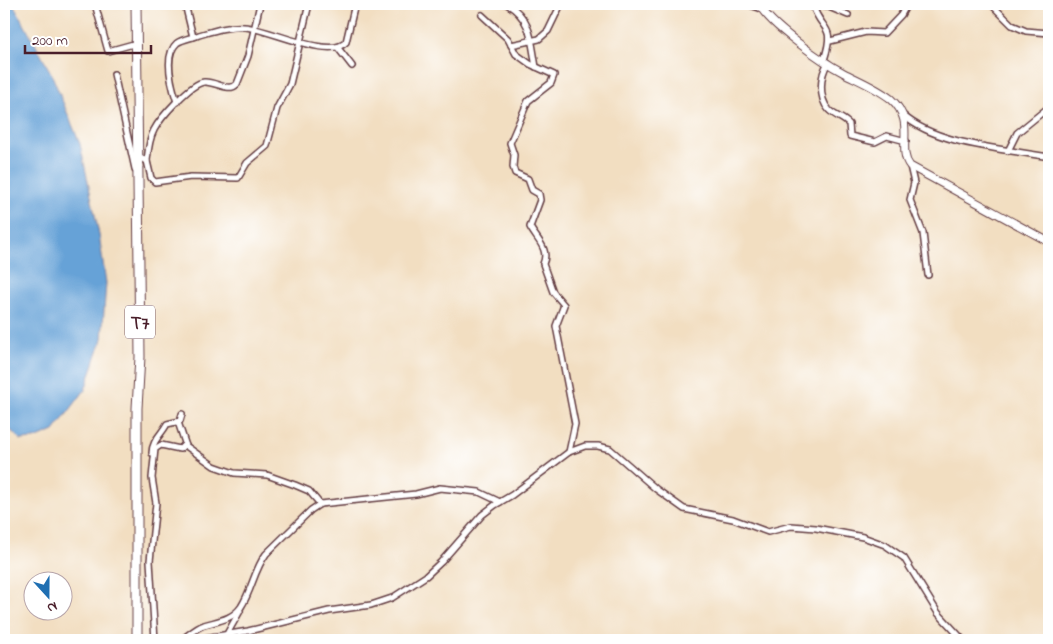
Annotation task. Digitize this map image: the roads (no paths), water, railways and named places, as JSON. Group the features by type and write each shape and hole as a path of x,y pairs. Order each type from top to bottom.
{"highway":[{"name":"T7","path":"136,4 142,159 138,184 140,357 136,450 137,640"}],"street":[{"path":"96,4 108,51 138,42"},
{"path":"185,4 193,37"},
{"path":"260,4 246,62 235,87 229,88 210,82 199,83 176,102 154,130 142,159 151,178 155,182 191,177 238,178 247,164 267,146 277,108 290,84 298,41 309,4"},
{"path":"176,102 172,82 172,49 180,41 226,28 253,28 312,46 338,48 344,44 347,38 355,4"},
{"path":"507,4 518,10 525,18 536,67"},
{"path":"511,44 539,39 548,32 561,4"},
{"path":"747,4 761,6 772,22 826,62 890,98 903,115 917,127 930,133 1049,157"},
{"path":"830,41 866,32 884,33 901,15 907,4"},
{"path":"991,4 1012,25 1026,31 1049,33"},
{"path":"811,5 826,27 830,41 822,77 824,102 834,114 849,124 850,136 875,142 887,136 906,141"},
{"path":"811,5 826,6 848,15"},
{"path":"482,15 501,31 516,54 536,67 554,75 551,83 528,101 510,143 514,155 513,167 515,173 528,178 532,190 539,194 540,200 530,227 543,247 546,257 543,264 554,292 564,306 556,326 575,424 569,452"},
{"path":"338,48 352,66"},
{"path":"114,74 138,184"},
{"path":"1008,150 1017,133 1049,107"},
{"path":"903,115 906,158 914,183 910,200 924,233 928,275"},
{"path":"910,166 1049,242"},
{"path":"155,640 150,561 156,503 150,469 153,444 168,423 178,422 182,414"},
{"path":"178,422 185,444 223,470 267,475 302,487 316,496 320,504"},
{"path":"152,478 156,448 164,445 180,448 185,444"},
{"path":"193,640 329,611 371,605 400,594 442,562 482,515 569,452 585,446 607,447 642,474 656,489 690,511 733,518 768,532 791,526 816,528 864,537 885,545 904,558 938,613 963,640"},
{"path":"227,634 260,561 320,504 416,494 440,488 479,492 500,502"},
{"path":"180,640 204,626 225,620 240,608"}],"water":[{"path":"4,4 13,4 51,73 80,144 99,234 106,283 102,339 85,390 54,431 35,439 21,440 4,424"}]}
